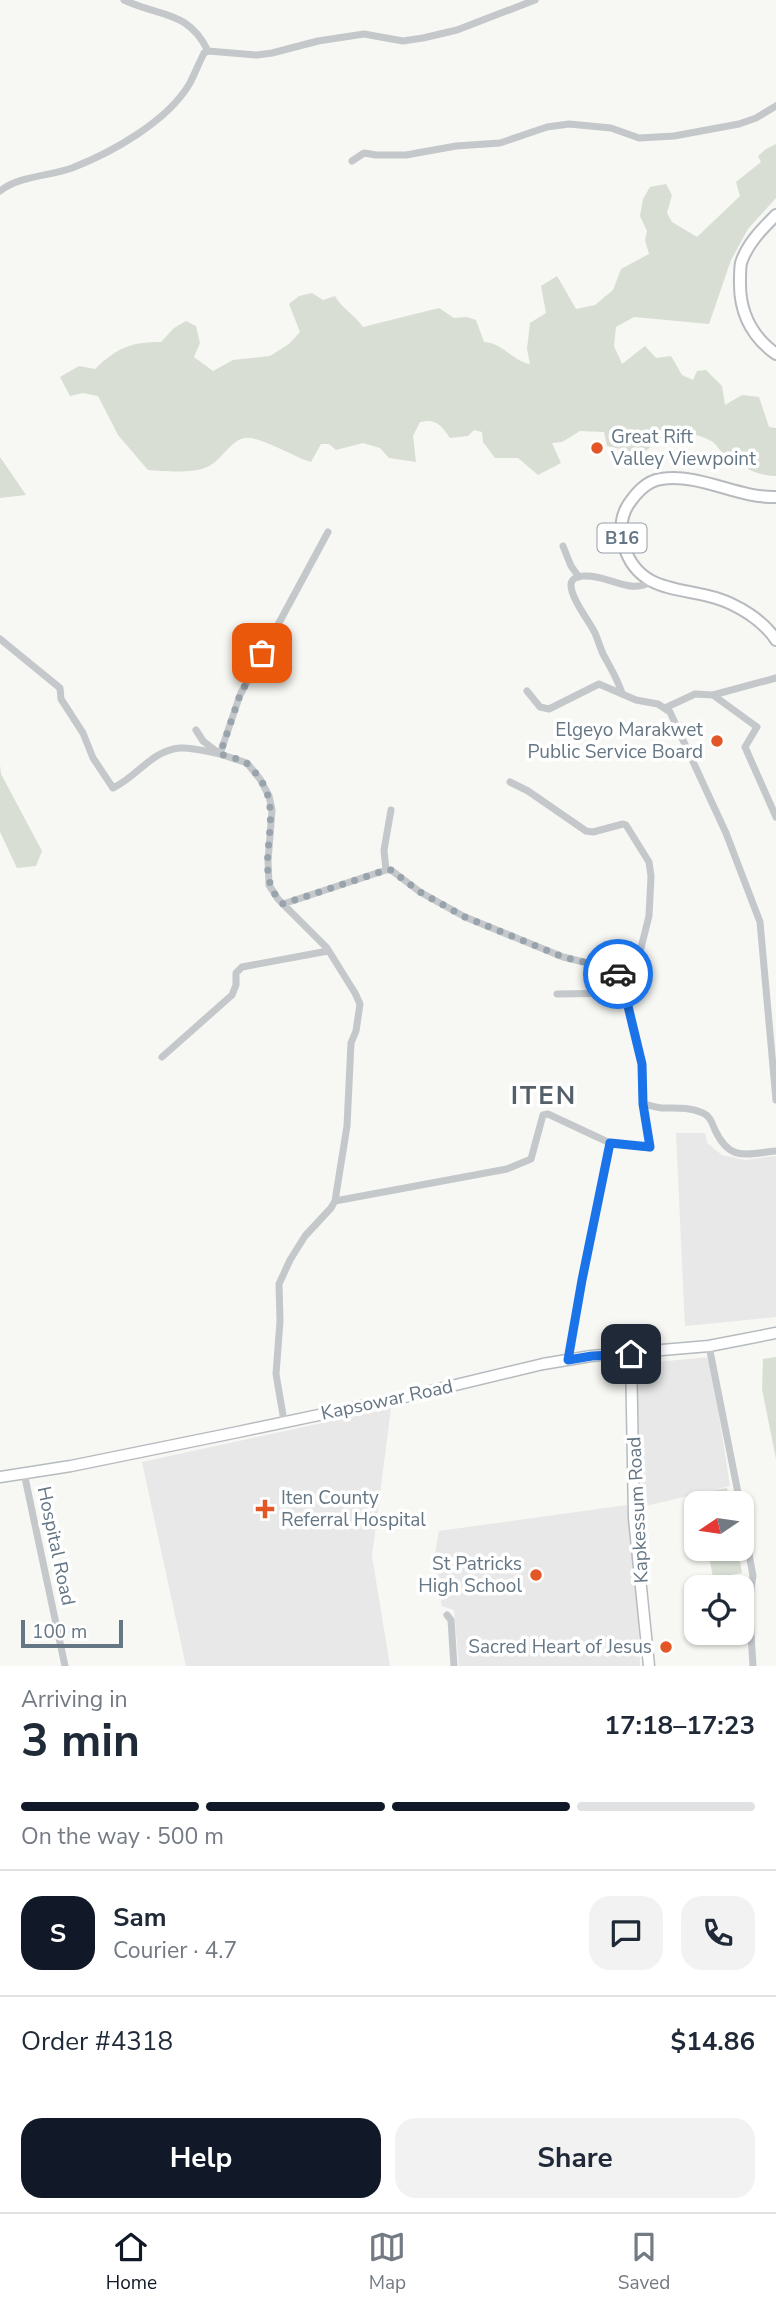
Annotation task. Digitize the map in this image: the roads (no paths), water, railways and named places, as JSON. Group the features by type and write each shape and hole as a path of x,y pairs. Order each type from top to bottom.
{"main road":[{"path":"776,215 760,231 741,264 740,285 741,306 754,333 776,354"},
{"name":"B16","path":"776,497 753,496 699,480 657,480 644,486 626,508 621,523 622,539 628,558 639,572 661,586 716,598 748,613 772,633 776,640"},
{"name":"Kapsowar Road","path":"0,1477 71,1466 414,1395 543,1364 592,1356 709,1346 776,1333"},
{"name":"Kapkessum Road","path":"631,1354 634,1518 649,1666"}],"street":[{"path":"124,0 184,21 196,32 208,51"},
{"path":"0,191 13,184 72,167 125,142 154,122 174,103 189,84 204,53 208,51 265,54 318,40 364,34 403,41 423,38 457,30 536,0"},
{"path":"352,161 364,152 376,155 406,155 456,146 500,143 547,127 569,124 611,128 639,138 674,136 739,124 776,107"},
{"path":"220,754 240,695 328,532"},
{"path":"564,546 571,566 579,577"},
{"path":"622,693 616,674 574,597 571,584 579,577 588,576 634,587 644,586 652,581"},
{"path":"0,639 60,688 61,699 83,733 93,758 113,788 125,783 155,756 180,748 220,754 247,763 270,796 272,810 269,885 283,904 328,951 360,1004 356,1031 351,1043 346,1135 335,1201 305,1236 279,1284 280,1321 276,1374 284,1421"},
{"path":"665,708 695,694 713,695 776,678"},
{"path":"527,691 540,707 549,709 599,684 636,700 658,704 677,722 726,833 760,922 776,1100"},
{"path":"713,695 757,727 745,747 776,817"},
{"path":"196,730 204,741 220,754"},
{"path":"335,1201 507,1169 531,1159 543,1115 548,1114 610,1143 650,1147 643,1104 642,1064 627,1002 627,992 633,980 649,916 652,881 649,862 632,833 623,824 593,832 586,831 528,791 510,782"},
{"path":"386,870 384,850 391,810"},
{"path":"283,904 391,870 442,905 465,917 563,957 596,965 633,980"},
{"path":"162,1057 232,995 236,985 236,973 242,967 328,951"},
{"path":"557,994 627,992"},
{"path":"767,1008 776,1007"},
{"path":"643,1104 661,1108 678,1106 703,1113 712,1122 723,1145 733,1152 776,1152"},
{"path":"568,1360 610,1143"},
{"path":"709,1346 738,1491"},
{"name":"Hospital Road","path":"24,1473 65,1666"},
{"path":"750,1561 753,1576 749,1602 753,1666"},
{"path":"447,1615 451,1620 454,1666"}],"place":[{"name":"Great Rift Valley Viewpoint","path":"597,448"},
{"name":"Elgeyo Marakwet Public Service Board","path":"717,741"},
{"name":"Iten County Referral Hospital","path":"265,1509"},
{"name":"St Patricks High School","path":"536,1575"},
{"name":"Sacred Heart of Jesus","path":"666,1647"}],"district":[{"name":"ITEN","path":"544,1095"}]}
